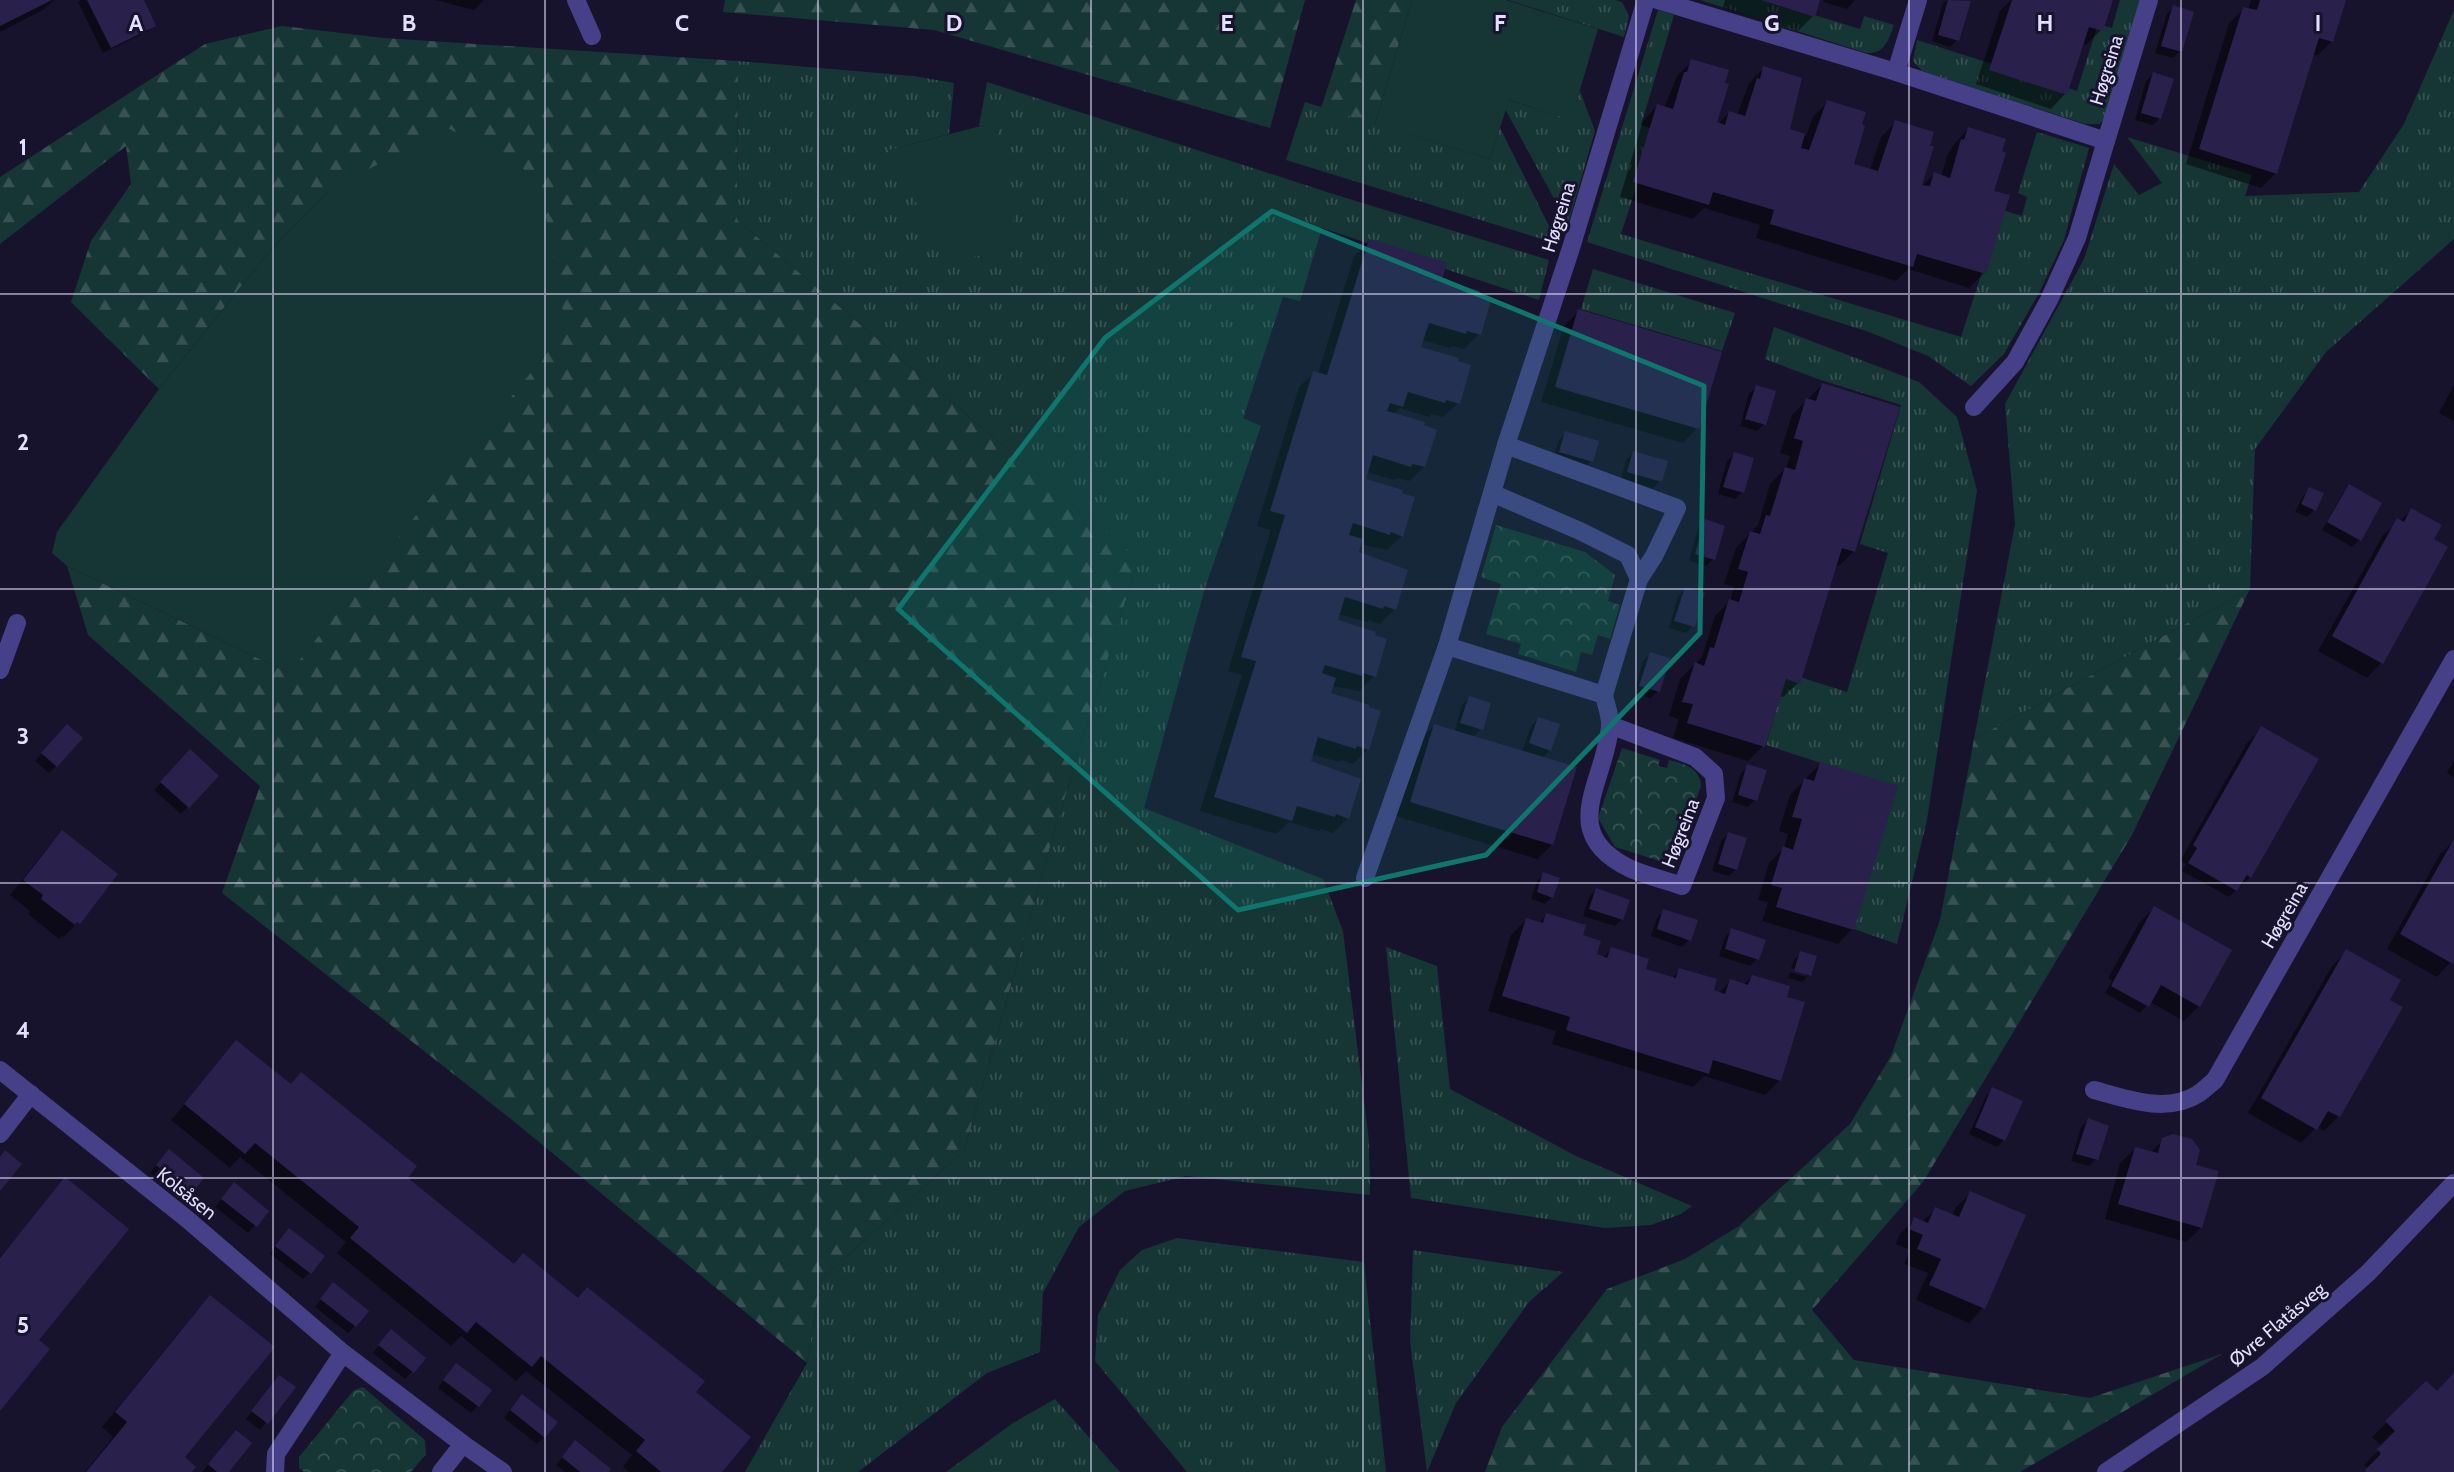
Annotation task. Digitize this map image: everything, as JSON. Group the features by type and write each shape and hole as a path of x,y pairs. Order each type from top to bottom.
{"street":[{"path":"576,0 592,36"},
{"name":"Høgreina","path":"1365,878 1447,646 1494,494 1506,445 1571,248 1646,0"},
{"path":"1657,0 1896,72 2106,141"},
{"path":"1896,72 1918,0"},
{"name":"Høgreina","path":"1974,407 2015,362 2049,300 2077,238 2149,0"},
{"name":"Høgreina","path":"1506,445 1677,508 1654,556 1639,579 1604,695 1610,725 1587,817 1593,839 1609,857 1632,869 1682,886 1716,798 1714,774 1695,757 1610,725"},
{"path":"1494,494 1628,555 1639,579"},
{"path":"0,670 17,623"},
{"path":"1447,646 1604,695"},
{"name":"Høgreina","path":"2094,1090 2141,1103 2169,1103 2196,1096 2215,1080 2454,659"},
{"name":"Kolsåsen","path":"0,1070 187,1219 343,1353 503,1472"},
{"path":"0,1134 31,1094"},
{"name":"Øvre Flatåsveg","path":"2106,1472 2262,1367 2368,1273 2454,1183"},
{"path":"275,1472 276,1454 343,1353"},
{"path":"441,1472 463,1444"}],"highlighted area":[{"path":"1272,211 1704,386 1700,633 1486,855 1238,910 898,609 1105,338"}],"green space":[{"path":"725,0 1305,0 1270,128 934,30 723,12"},
{"path":"1356,0 1412,0 1375,124 1321,108"},
{"path":"1412,0 1506,0 1598,29 1571,120 1509,100 1490,159 1375,124"},
{"path":"1508,0 1615,0 1622,2 1629,16 1624,37"},
{"path":"1700,0 1765,0 1860,29 1864,16 1894,25 1882,49 1866,53"},
{"path":"2120,0 2141,0 2104,120 2099,124 2085,124 1922,71 1913,61 1917,40 2077,91 2098,24 2112,28"},
{"path":"1658,10 1674,15 1641,125 1655,130 1621,234 1961,337 2002,210 2022,216 2027,197 2018,193 2037,132 2089,148 2064,240 2039,293 2004,354 1971,386 1928,356 1869,332 1587,242"},
{"path":"2454,10 2454,239 2326,352 2255,449 2250,589 1974,739 2015,524 2005,404 2084,259 2114,164 2139,195 2162,183 2127,137 2252,175 2245,196 2359,192 2404,124"},
{"path":"282,26 384,38 738,61 737,220 1138,560 1056,826 964,1151 821,1279 807,1363 511,1119 222,893 260,786 88,635 67,566 289,673 327,192 268,253 159,389 71,302 91,241 131,184 126,146 0,244 0,177 205,44"},
{"path":"738,61 913,76 954,83 949,134 889,150 996,123 979,126 987,82 1333,194 1549,260 1539,300 1322,228 1300,301 1283,297 1243,418 1261,426 1205,588 1144,808 1323,879 1343,931 1369,1141 1370,1195 1186,1176 1125,1191 1079,1227 1043,1293 1040,1352 987,1373 858,1472 745,1472 807,1363 821,1279 964,1151 1056,826 1138,560 737,220"},
{"path":"1580,91 1595,131 1568,224 1505,109 1508,100 1570,119"},
{"path":"1305,102 1490,159 1500,128 1558,244 1286,160"},
{"path":"996,122 1018,248 947,262 889,150"},
{"path":"446,127 539,178 566,329 289,673 67,566 52,553 57,532 159,389 268,253 327,192"},
{"path":"1593,269 1735,313 1722,351 1581,309"},
{"path":"1774,327 1919,382 1957,417 1977,490 1927,820 1897,944 1851,928 1895,787 1766,745 1787,673 1847,692 1888,553 1860,544 1901,405 1765,359"},
{"path":"1496,525 1585,552 1615,575 1608,601 1620,605 1610,639 1598,635 1592,655 1581,652 1576,672 1518,654 1521,644 1486,634 1501,584 1481,577"},
{"path":"2250,589 2132,835 1923,1182 1812,1310 1854,1360 2090,1398 2222,1354 2020,1472 1485,1472 1502,1427 1607,1289 1685,1259 1739,1226 1850,1124 1891,1056 1940,920 1974,739"},
{"path":"1622,748 1660,760 1658,766 1667,768 1669,760 1681,763 1698,775 1701,786 1673,865 1615,847 1598,818"},
{"path":"1386,947 1437,966 1450,1089 1576,1156 1692,1206 1681,1214 1651,1225 1605,1228 1411,1198"},
{"path":"1177,1238 1364,1262 1386,1472 1187,1472 1095,1361 1098,1315 1120,1270 1142,1250"},
{"path":"1413,1250 1563,1272 1529,1302 1456,1403 1427,1472 1410,1341"},
{"path":"363,1387 425,1440 426,1454 411,1472 304,1472 299,1468 299,1457 354,1390"},
{"path":"1055,1399 1120,1472 946,1472 1013,1423"}],"building":[{"path":"0,0 52,0 0,26"},
{"path":"87,0 144,0 156,26 111,48"},
{"path":"1761,0 1820,0 1815,17"},
{"path":"1948,0 1971,1 1959,41 1938,35"},
{"path":"2012,0 2113,0 2103,31 2089,27 2067,95 1989,70"},
{"path":"2260,0 2346,0 2333,42 2319,38 2277,174 2199,149 2243,7 2257,10"},
{"path":"2173,5 2194,12 2182,52 2161,46"},
{"path":"1691,59 1729,70 1725,83 1729,84 1717,122 1725,125 1729,111 1745,116 1763,66 1802,78 1790,129 1805,134 1801,148 1809,150 1827,100 1866,112 1862,124 1865,126 1854,164 1878,171 1895,120 1934,132 1930,146 1934,146 1922,185 1930,186 1934,172 1950,178 1961,139 1964,140 1968,127 2006,139 2002,151 2006,153 1994,191 2010,195 1986,274 1917,254 1913,267 1770,224 1774,210 1713,192 1709,205 1633,182 1657,104 1673,109 1684,72 1687,72"},
{"path":"2153,72 2174,79 2161,119 2141,113"},
{"path":"1369,239 1447,263 1442,279 1492,297 1481,335 1467,331 1466,334 1429,323 1421,347 1459,358 1458,361 1471,365 1460,404 1446,400 1445,403 1408,392 1403,407 1390,403 1387,411 1425,422 1424,425 1437,430 1425,467 1412,464 1411,467 1373,455 1366,479 1403,490 1402,493 1415,497 1403,537 1353,523 1349,535 1363,539 1359,552 1408,570 1396,610 1384,606 1383,609 1345,597 1338,620 1376,632 1375,635 1387,639 1376,677 1363,673 1362,676 1325,665 1322,673 1336,678 1331,693 1381,711 1369,750 1357,746 1356,749 1318,737 1311,761 1361,779 1349,819 1297,806 1292,821 1214,797 1256,661 1241,657 1285,515 1270,511 1313,371 1327,375"},
{"path":"1578,309 1722,352 1699,429 1555,387"},
{"path":"1822,383 1900,407 1855,552 1842,548 1800,684 1786,679 1765,747 1687,723 1693,704 1682,702 1695,662 1704,666 1710,647 1714,648 1729,599 1739,602 1748,572 1738,569 1750,531 1760,534 1766,515 1770,516 1785,467 1795,470 1803,441 1794,438 1806,398 1816,401"},
{"path":"1756,385 1776,391 1766,425 1745,419"},
{"path":"1565,431 1599,441 1593,462 1559,452"},
{"path":"1633,451 1668,461 1662,482 1627,472"},
{"path":"1734,452 1754,458 1744,493 1723,487"},
{"path":"2349,484 2382,503 2361,541 2327,522"},
{"path":"2309,487 2324,493 2316,511 2301,504"},
{"path":"2411,508 2442,525 2434,539 2448,547 2383,664 2332,636 2397,518 2404,522"},
{"path":"1705,519 1725,526 1715,560 1695,554"},
{"path":"1685,587 1705,593 1695,627 1674,621"},
{"path":"1650,652 1670,658 1660,692 1639,686"},
{"path":"1469,696 1491,703 1483,730 1460,723"},
{"path":"1538,717 1560,724 1551,751 1529,743"},
{"path":"67,724 83,738 57,767 41,753"},
{"path":"1434,724 1577,767 1553,845 1410,802"},
{"path":"2261,726 2319,759 2251,878 2247,875 2237,891 2188,863 2197,848 2193,845"},
{"path":"190,749 219,776 189,808 160,782"},
{"path":"1820,762 1898,786 1854,930 1776,907 1782,888 1771,885 1783,846 1793,850 1802,819 1792,817 1804,778 1814,781"},
{"path":"1747,764 1767,770 1757,801 1738,795"},
{"path":"62,830 118,874 80,924 77,922 75,925 41,899 43,895 23,880"},
{"path":"1728,832 1747,838 1737,870 1718,864"},
{"path":"2454,839 2454,961 2453,964 2400,934"},
{"path":"1543,872 1560,878 1553,898 1537,892"},
{"path":"1596,888 1630,900 1623,920 1589,909"},
{"path":"2154,906 2232,950 2200,1007 2161,985 2149,1007 2111,986"},
{"path":"1663,909 1698,920 1691,941 1657,929"},
{"path":"1546,913 1586,925 1583,935 1601,941 1597,954 1607,958 1611,947 1649,959 1646,969 1676,978 1679,968 1717,979 1714,990 1725,994 1730,979 1748,985 1752,975 1790,986 1787,997 1805,1002 1781,1081 1713,1060 1709,1074 1566,1030 1570,1017 1502,996 1526,918 1543,923"},
{"path":"1731,928 1766,940 1759,960 1725,949"},
{"path":"2346,949 2401,980 2390,1000 2403,1007 2340,1117 2328,1111 2317,1130 2261,1098"},
{"path":"1800,951 1817,956 1811,976 1794,971"},
{"path":"236,1040 291,1084 301,1072 417,1166 408,1178 514,1264 523,1253 578,1298 587,1287 705,1381 696,1392 751,1437 722,1472 661,1472 636,1451 645,1440 541,1356 532,1367 476,1322 467,1333 350,1238 359,1227 255,1143 245,1154 184,1104"},
{"path":"1992,1087 2023,1101 2005,1141 1975,1127"},
{"path":"2088,1118 2109,1126 2098,1160 2076,1154"},
{"path":"2173,1134 2192,1139 2200,1150 2196,1165 2219,1171 2202,1228 2118,1204 2135,1147 2158,1153 2162,1138"},
{"path":"169,1149 204,1178 191,1194 156,1165"},
{"path":"5,1150 22,1164 0,1191 0,1157"},
{"path":"65,1177 129,1229 39,1340 50,1349 0,1411 0,1258"},
{"path":"234,1182 269,1211 257,1227 221,1199"},
{"path":"1970,1191 2026,1215 1985,1309 1929,1285 1941,1259 1917,1249 1923,1235 1909,1229 1914,1217 1928,1223 1935,1207 1959,1217"},
{"path":"289,1228 325,1256 311,1274 275,1246"},
{"path":"333,1282 369,1311 356,1327 320,1299"},
{"path":"210,1295 275,1347 185,1457 196,1467 192,1472 86,1472 127,1422 115,1412"},
{"path":"391,1329 426,1358 414,1373 378,1345"},
{"path":"456,1363 492,1390 479,1407 443,1380"},
{"path":"2454,1373 2454,1472 2366,1472 2381,1454 2377,1449 2395,1431 2385,1421 2426,1381 2437,1391"},
{"path":"279,1375 296,1387 268,1424 251,1411"},
{"path":"522,1394 558,1422 545,1438 510,1410"},
{"path":"236,1430 252,1443 229,1472 217,1472 208,1464"},
{"path":"575,1440 611,1469 609,1472 580,1472 562,1457"}]}
